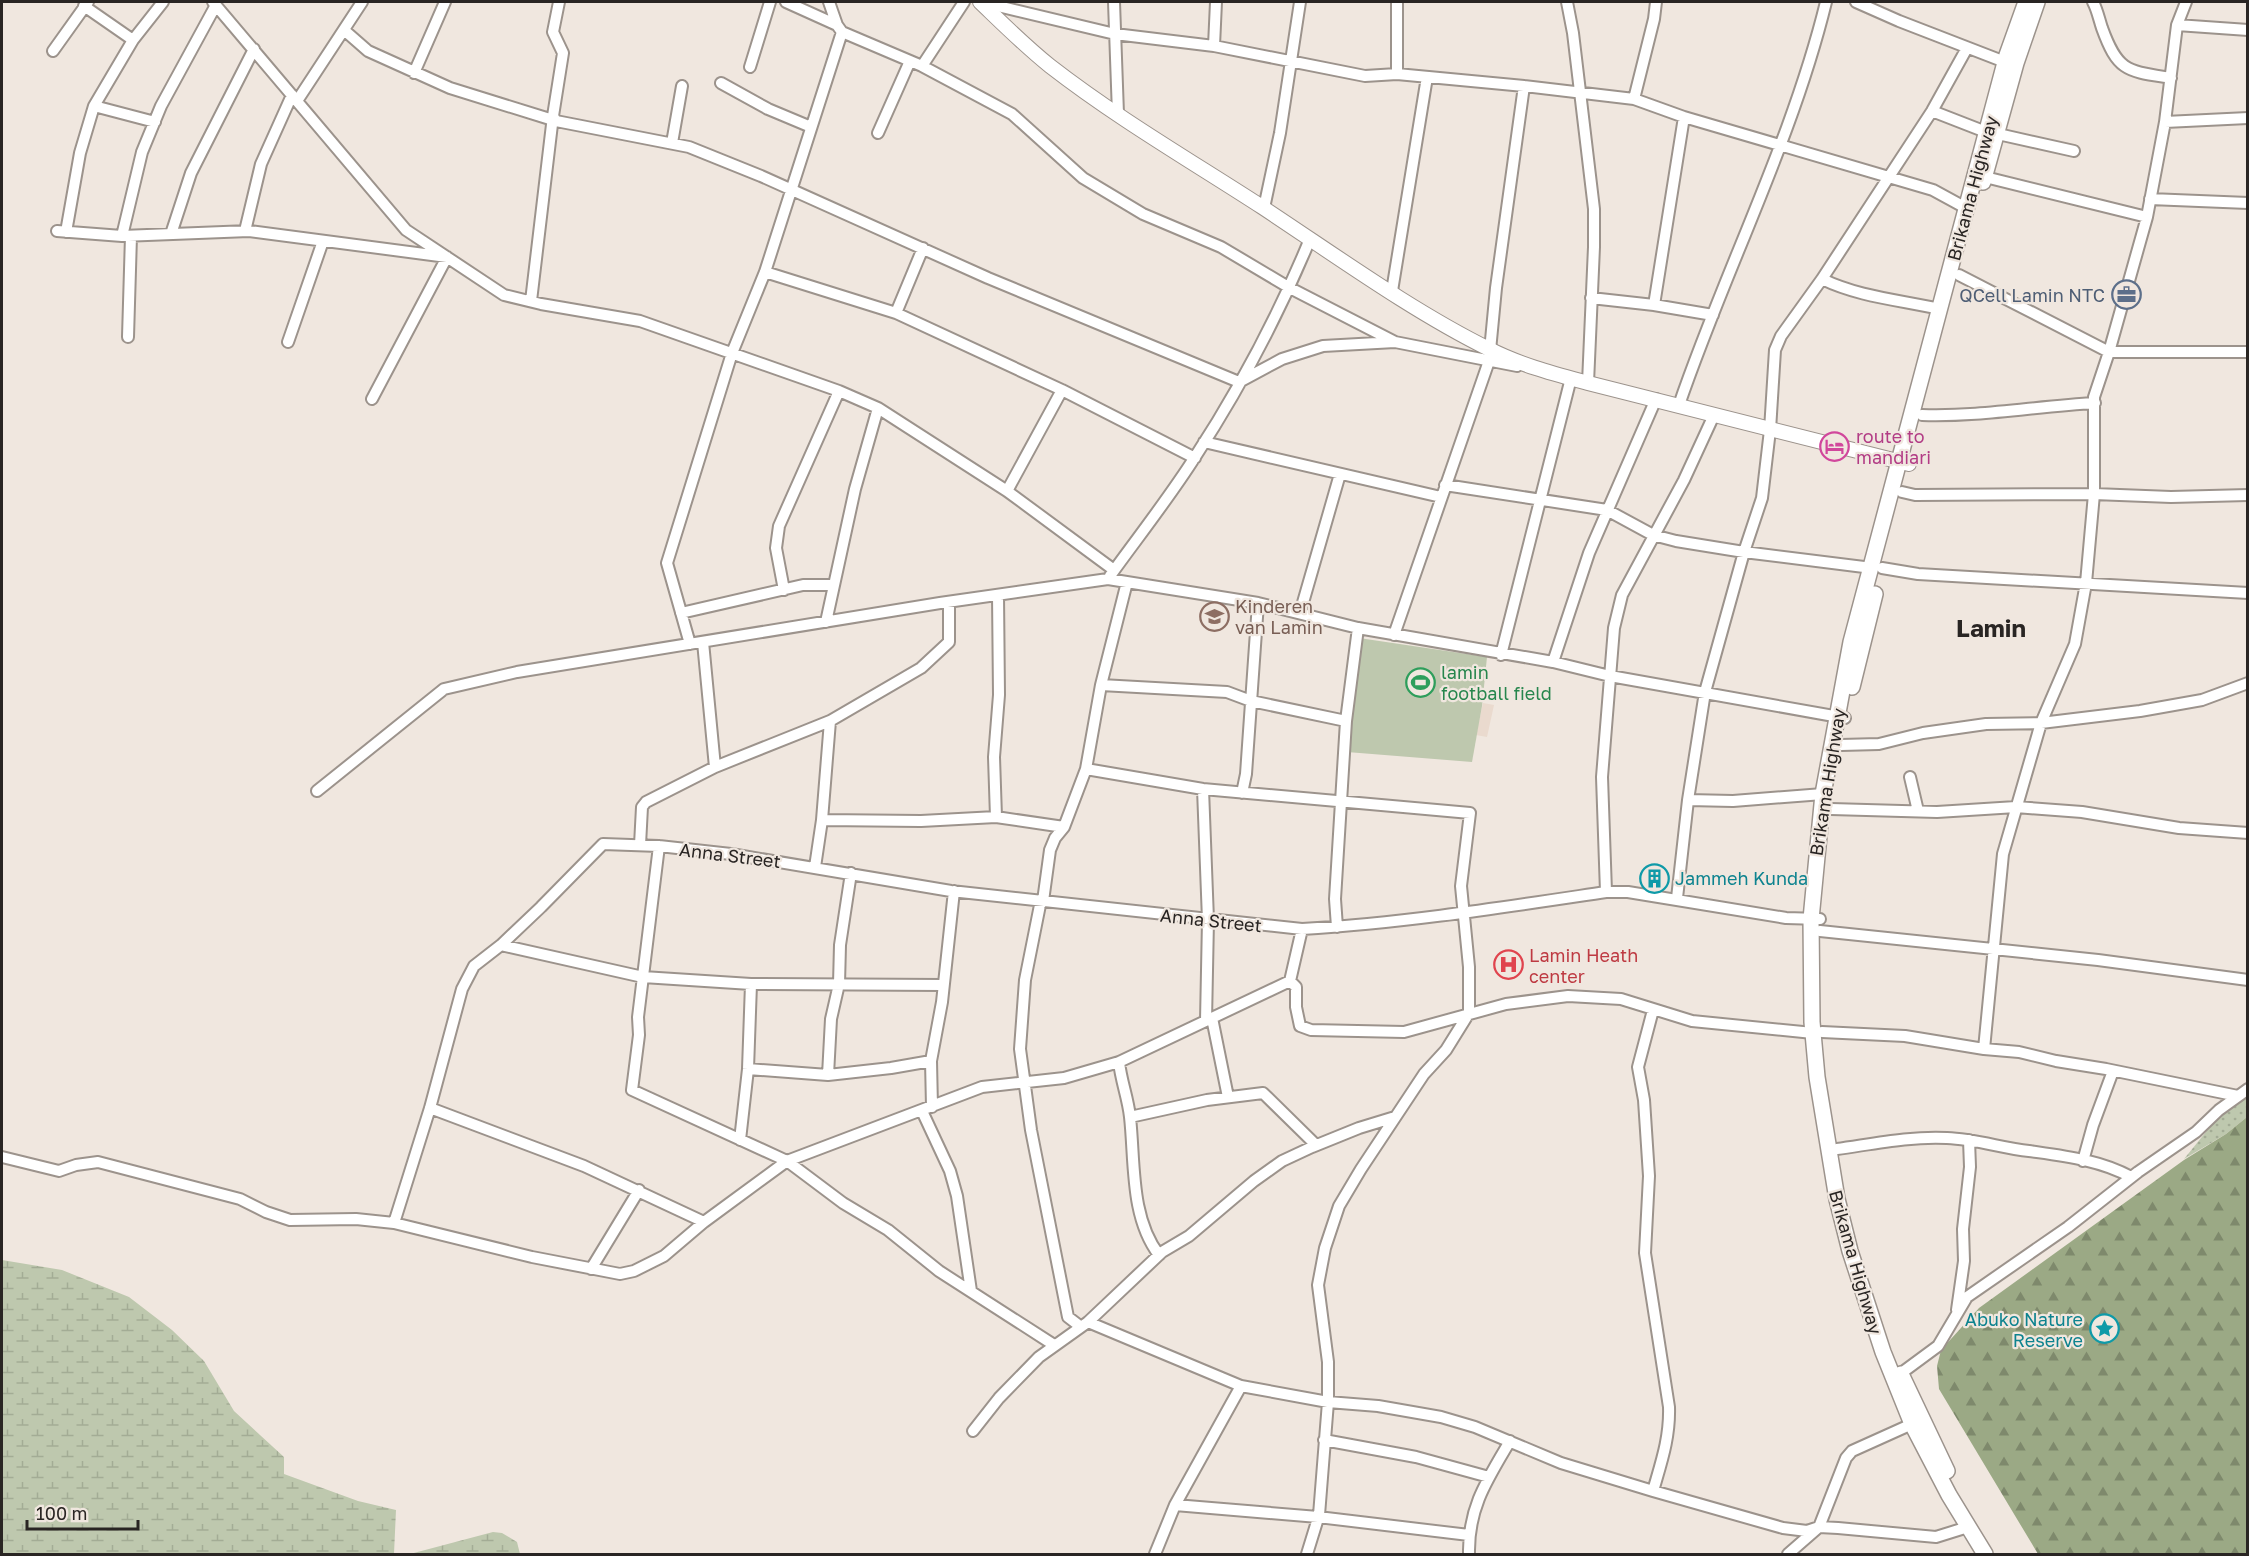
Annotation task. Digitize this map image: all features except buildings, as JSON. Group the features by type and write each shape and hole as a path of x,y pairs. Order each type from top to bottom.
{"highway":[{"name":"Brikama Highway","path":"1995,1554 1955,1487 1897,1377 1858,1278 1837,1199 1818,1086 1817,923 1823,794 1840,717 1851,642 1902,492 1904,463 1922,415 1985,177 2005,62 2026,2"},
{"name":"Brikama Highway","path":"1877,568 1966,208 2037,2"},
{"name":"Brikama Highway","path":"1817,923 1840,745 1840,717"},
{"name":"Brikama Highway","path":"1818,1033 1837,1149 1857,1240 1912,1424 1985,1554"}],"main road":[{"path":"980,2 1050,66 1118,114 1490,356 1904,463"}],"street":[{"path":"163,2 133,40 94,106 80,153 62,232 126,236 245,231 447,257"},
{"path":"245,231 261,164 295,98 362,2"},
{"path":"414,73 445,2"},
{"path":"531,302 563,53 553,32 559,2"},
{"path":"750,67 770,2"},
{"path":"786,2 839,29 922,66 1012,114 1083,178 1143,214 1221,246 1290,288 1395,342"},
{"path":"690,644 667,563 732,353 765,272 811,127 839,29 828,2"},
{"path":"922,66 964,2"},
{"path":"980,2 1115,34 1214,46 1365,76 1397,74 1634,99 1684,117 1933,190 1966,208"},
{"path":"1114,2 1118,114"},
{"path":"1214,46 1216,2"},
{"path":"1264,208 1280,133 1300,2"},
{"path":"1397,2 1397,74"},
{"path":"1567,2 1573,33 1594,209 1588,383"},
{"path":"1634,99 1654,19 1656,2"},
{"path":"1680,405 1814,52 1826,2"},
{"path":"1856,2 2005,62"},
{"path":"2092,2 2110,50 2120,62 2132,72 2171,78"},
{"path":"1984,1049 2003,854 2041,723 2075,644 2086,583 2094,494 2094,397 2147,217 2165,122 2177,25 2186,2"},
{"path":"53,51 87,3 133,40"},
{"path":"128,336 126,236 142,152 161,106 215,3 406,230 504,295 531,302 640,321 839,391 878,408 1007,490 1111,574 1127,582 1258,603 1358,628 1501,655 1553,662 1610,676 1840,717"},
{"path":"2177,25 2247,30"},
{"path":"344,30 368,51 450,88 553,118 556,121 672,143 720,159 923,249 1239,382 1282,360 1323,346 1395,342 1490,356"},
{"path":"1677,898 1688,800 1706,692 1744,552 1762,498 1770,430 1775,350 1781,336 1822,279 1932,111 1967,48"},
{"path":"171,234 191,173 254,49"},
{"path":"878,133 910,61"},
{"path":"1392,291 1427,77"},
{"path":"721,83 768,109 811,127"},
{"path":"672,143 682,86"},
{"path":"1394,635 1490,356 1498,277 1524,86"},
{"path":"94,106 155,122"},
{"path":"1932,111 1992,133 2074,151"},
{"path":"1654,305 1684,117"},
{"path":"2165,122 2247,118"},
{"path":"1985,177 2147,217"},
{"path":"2150,199 2247,203"},
{"path":"317,791 444,689 517,672 998,595 1111,574 1195,458 1290,288 1310,238"},
{"path":"288,342 323,241"},
{"path":"896,313 923,249"},
{"path":"372,399 447,257"},
{"path":"765,272 896,313 1062,390 1195,458"},
{"path":"1959,275 2109,352 2247,352"},
{"path":"1822,279 1861,294 1940,309"},
{"path":"1591,298 1713,315"},
{"path":"1501,655 1571,378"},
{"path":"1007,490 1062,390"},
{"path":"784,590 776,548 779,526 839,391"},
{"path":"1553,662 1589,553 1656,399"},
{"path":"1922,415 1969,415 2054,405 2095,403"},
{"path":"826,622 855,489 878,408"},
{"path":"1606,892 1602,777 1614,628 1622,596 1684,480 1714,415"},
{"path":"1204,442 1441,497"},
{"path":"1300,613 1340,474"},
{"path":"1445,485 1607,510 1653,535 1744,552 1918,574 2247,593"},
{"path":"1902,492 1915,495 2094,494 2171,497 2247,495"},
{"path":"1127,582 1101,685 1086,769 1064,827 1055,838 1050,850 1043,901 1040,905 1029,952 1021,1014 1020,1049 1023,1082 1068,1317 1241,1386 1328,1402 1378,1406 1441,1418 1475,1427 1510,1441 1518,1447 1561,1463 1783,1528 1807,1531 1819,1527 1884,1531 1936,1538 1968,1527"},
{"path":"681,613 803,585 834,585"},
{"path":"996,817 994,757 999,695 998,595"},
{"path":"640,845 642,807 646,802 715,767 830,721 921,668 950,642 949,602"},
{"path":"1242,793 1258,603"},
{"path":"1337,927 1335,899 1346,722 1358,628"},
{"path":"704,642 715,767"},
{"path":"1840,745 1879,744 1923,733 1986,724 2041,723 2139,711 2202,700 2247,683"},
{"path":"1101,685 1227,692 1251,701 1346,722"},
{"path":"815,867 822,820 830,721"},
{"path":"1086,769 1203,789 1470,813 1461,886 1469,966 1469,1013 1446,1050 1424,1074 1395,1117 1340,1206 1325,1248 1318,1285 1328,1362 1328,1402 1318,1517 1307,1554"},
{"path":"1910,777 1918,811"},
{"path":"1203,789 1209,1019 1228,1097"},
{"path":"1688,800 1733,801 1823,794"},
{"path":"1831,809 1918,811 2016,807 2082,812 2206,832 2247,833"},
{"path":"822,820 996,817 1064,827"},
{"name":"Anna Street","path":"501,945 603,844 659,846 753,857 954,891 1302,929 1465,913 1606,892 1628,892 1994,949 2098,960 2247,981"},
{"path":"659,846 638,1017 639,1035 632,1090 787,1161 843,1203 888,1230 939,1271 1054,1345"},
{"path":"828,1075 831,1019 839,984 840,945 850,873"},
{"path":"954,891 942,985 942,1002 931,1061 927,1109 957,1196 971,1292"},
{"path":"1290,981 1302,929"},
{"path":"394,1223 430,1108 462,989 474,966 501,945 644,977 751,984 942,985"},
{"path":"1290,981 1296,987 1296,1007 1300,1026 1311,1030 1404,1032 1469,1013 1534,999 1568,996 1621,999 1692,1021 1818,1033 1905,1036 1984,1049 2019,1052 2238,1096"},
{"path":"2,1157 59,1171 76,1165 98,1162 240,1199 290,1220 356,1219 394,1223 532,1257 620,1274 650,1265 664,1256 704,1222 728,1207 787,1161 982,1087 1064,1078 1119,1062 1290,981"},
{"path":"740,1140 748,1069 751,984"},
{"path":"1653,1010 1638,1066 1644,1100 1649,1176 1645,1253 1670,1425 1665,1454 1653,1491"},
{"path":"748,1069 828,1075 931,1061"},
{"path":"1119,1062 1130,1117 1138,1198 1147,1236 1159,1255"},
{"path":"2084,1161 2093,1125 2113,1071"},
{"path":"1897,1377 1938,1346 1967,1297 2068,1227 2131,1177 2188,1138 2247,1089"},
{"path":"1130,1117 1207,1100 1263,1093 1316,1145"},
{"path":"430,1108 584,1166 704,1222"},
{"path":"973,1431 999,1398 1054,1345 1084,1324 1159,1255 1189,1236 1254,1181 1282,1161 1316,1145 1395,1117"},
{"path":"1837,1149 1911,1140 1947,1138 1969,1140 2058,1154 2116,1168 2131,1177"},
{"path":"1956,1315 1964,1260 1963,1229 1970,1167 1969,1140"},
{"path":"591,1269 639,1190"},
{"path":"1155,1554 1175,1505 1241,1386"},
{"path":"1788,1554 1819,1527 1846,1458 1852,1451 1912,1424"},
{"path":"1324,1440 1416,1457 1489,1477"},
{"path":"1469,1554 1469,1535 1476,1502 1510,1441"},
{"path":"1175,1505 1318,1517 1469,1535"}],"shaded area":[{"path":"1483,703 1494,705 1487,737 1476,735"}],"green space":[{"name":"lamin football field","path":"1359,638 1487,657 1482,706 1472,762 1347,752"},
{"path":"2247,1093 2247,1117 2226,1134 2184,1159 2223,1111"},
{"name":"Abuko Nature Reserve","path":"2247,1117 2247,1554 2038,1554 1939,1389 1937,1366 1941,1350 1979,1308"},
{"path":"2,1260 62,1270 129,1297 172,1330 204,1361 234,1411 284,1457 284,1474 358,1501 396,1510 394,1554 2,1554"},
{"path":"493,1532 502,1533 517,1542 520,1554 410,1554"}],"place":[{"name":"QCell Lamin NTC","path":"2126,295"},
{"name":"route to mandiari","path":"1835,446"},
{"name":"Kinderen van Lamin","path":"1214,616"},
{"name":"lamin football field","path":"1420,682"},
{"name":"Jammeh Kunda","path":"1654,878"},
{"name":"Lamin Heath center","path":"1508,965"},
{"name":"Abuko Nature Reserve","path":"2104,1329"}],"district":[{"name":"Lamin","path":"1991,627"}]}
